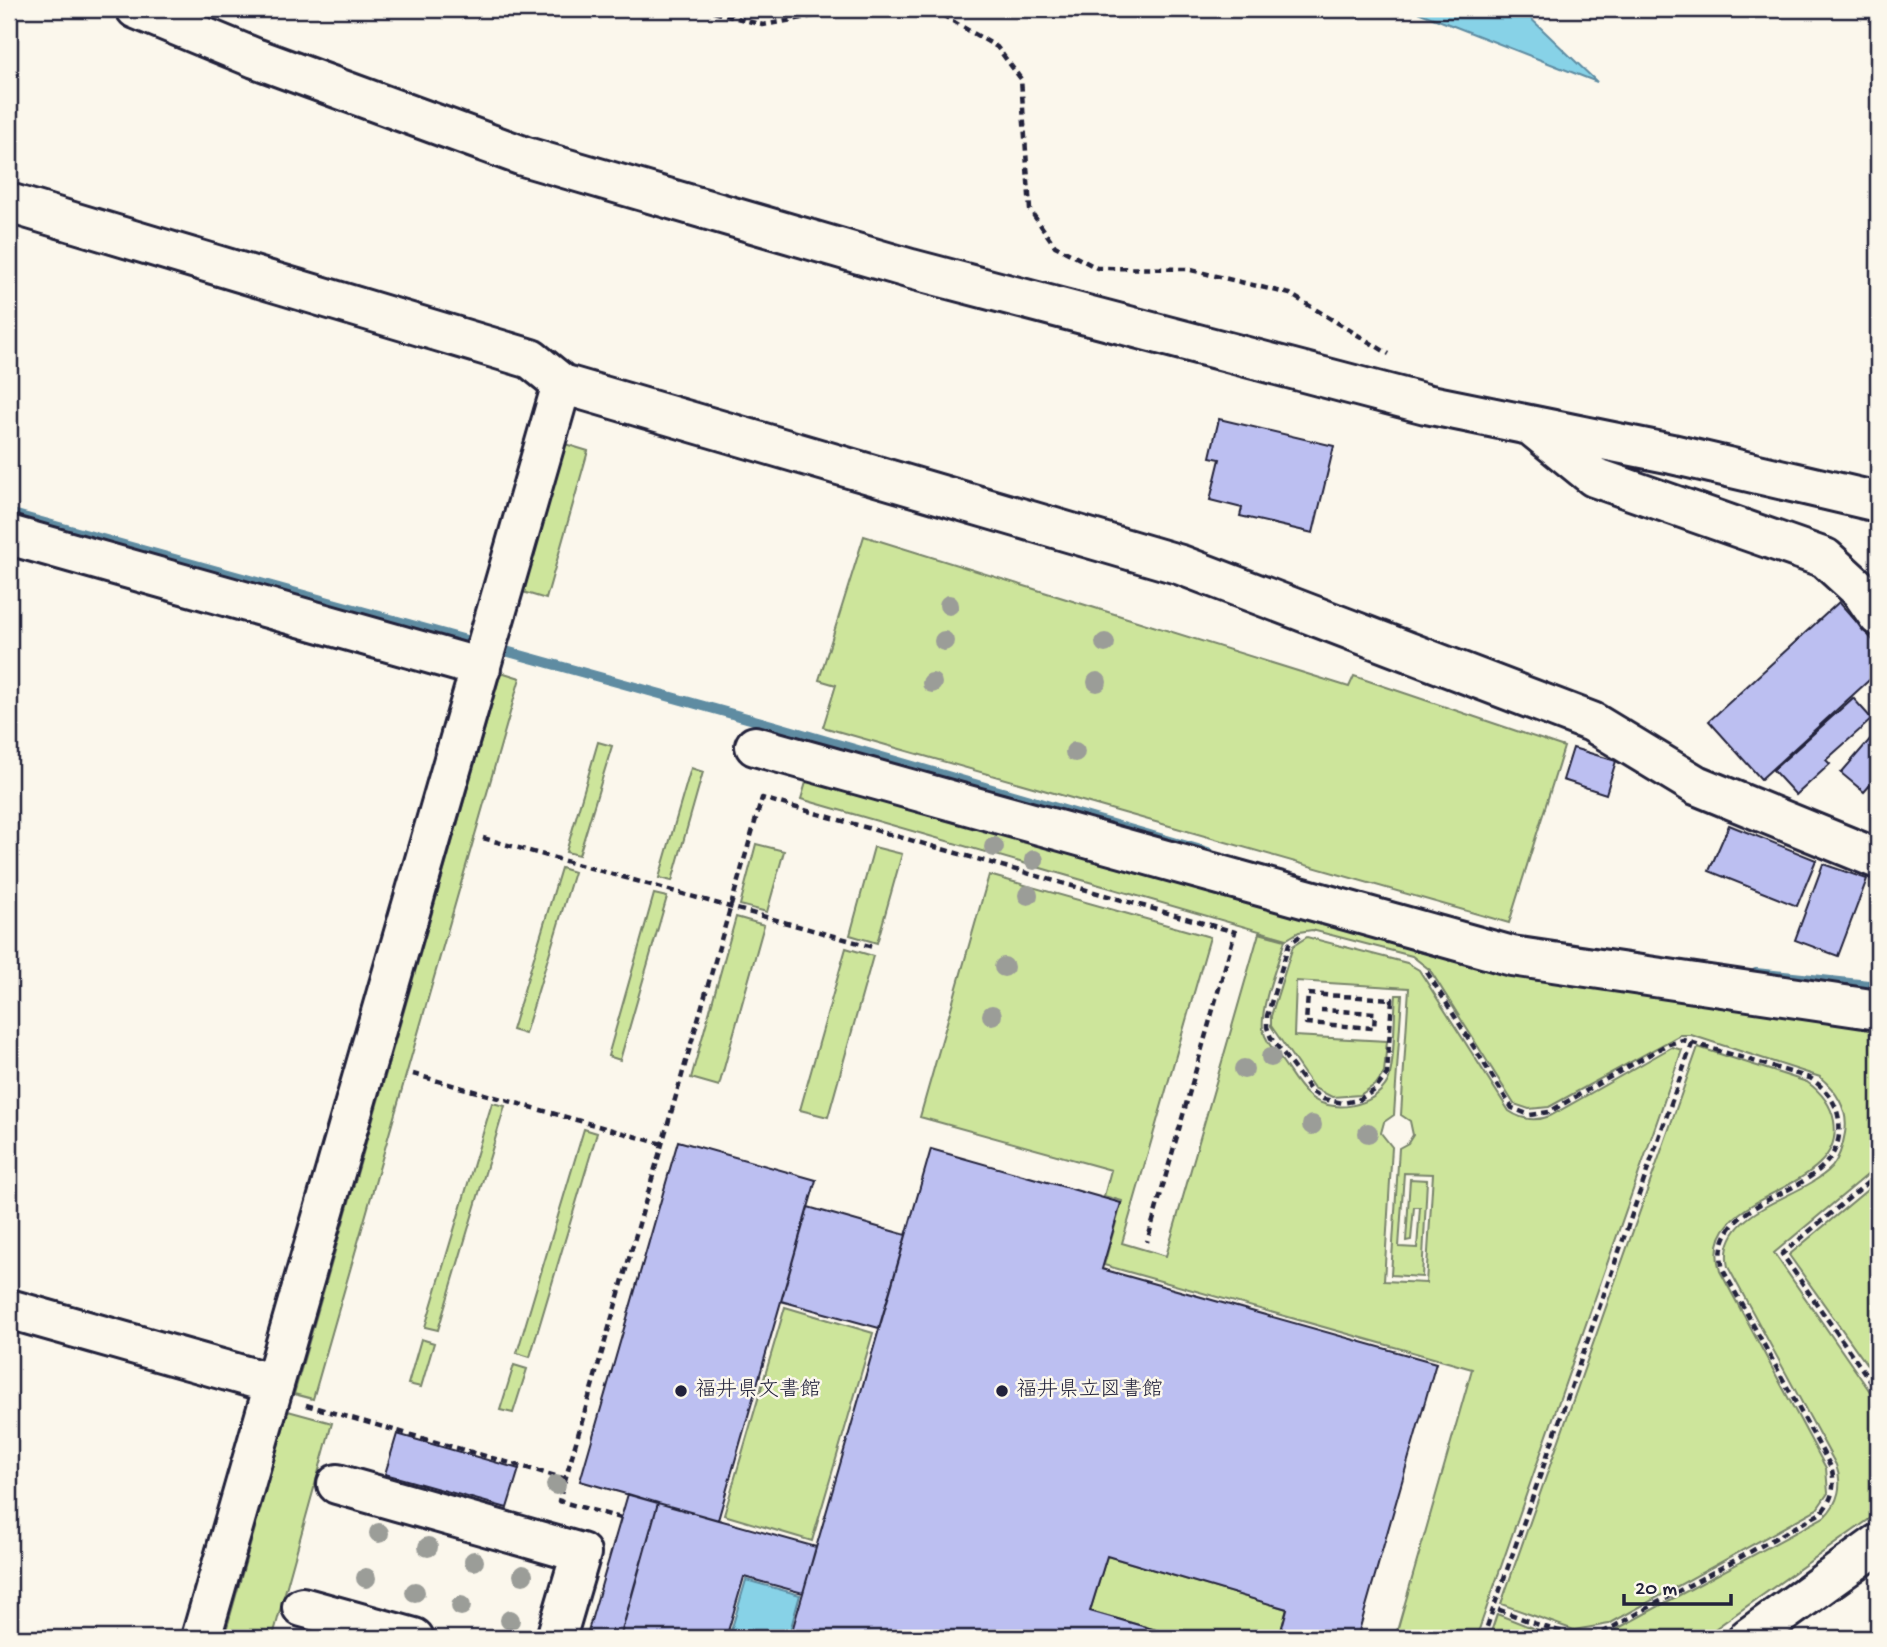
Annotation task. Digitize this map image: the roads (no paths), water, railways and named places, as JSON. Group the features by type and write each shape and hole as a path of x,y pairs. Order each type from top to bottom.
{"street":[{"path":"136,9 255,58 523,156 911,269 1426,404 1878,502"},
{"path":"9,203 531,359 562,384 1181,565 1592,722 1696,785 1878,859"},
{"path":"201,1638 562,384"},
{"path":"1531,425 1594,477 1825,558 1860,590 1878,616"},
{"path":"9,535 485,652"},
{"path":"755,746 1511,956 1878,1010"},
{"path":"9,1309 273,1390"},
{"path":"337,1484 580,1553 556,1638"},
{"path":"1768,1632 1878,1544"},
{"path":"302,1607 414,1638"}],"water":[{"path":"1410,9 1521,9 1597,82"},
{"path":"746,1580 800,1595 788,1638 729,1638"}],"waterway":[{"path":"9,513 779,727 1208,852"},
{"path":"1756,973 1878,986"}],"place":[{"name":"福井県文書館","path":"681,1391"},
{"name":"福井県立図書館","path":"1002,1391"}]}
